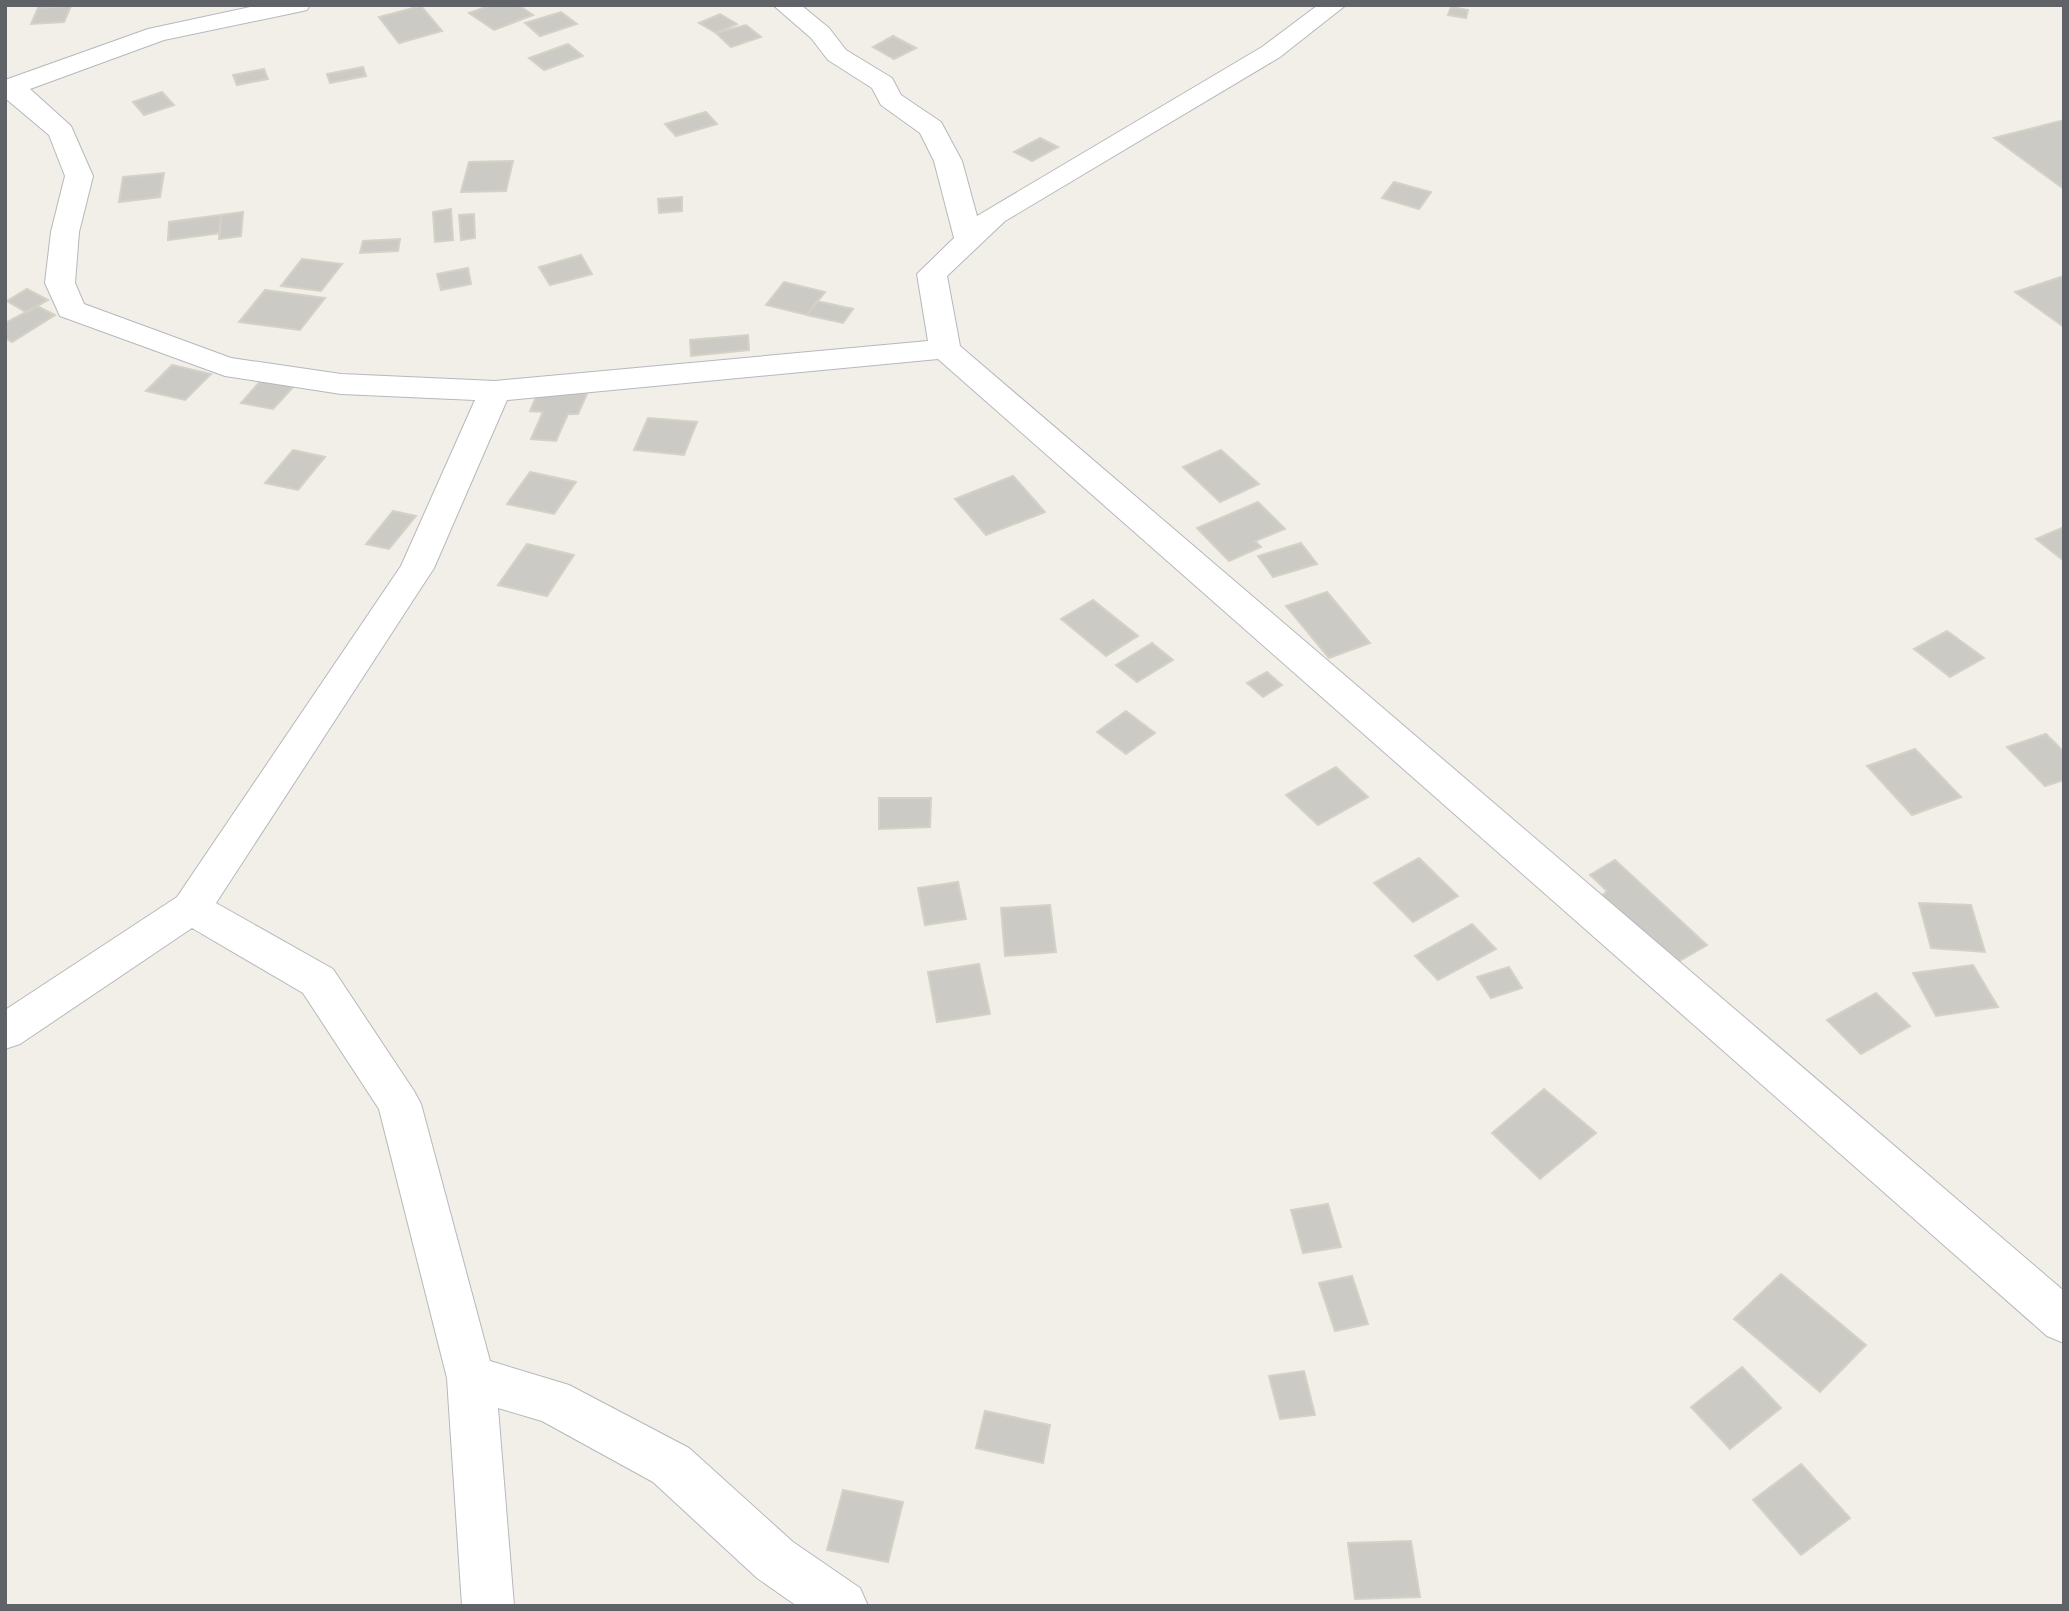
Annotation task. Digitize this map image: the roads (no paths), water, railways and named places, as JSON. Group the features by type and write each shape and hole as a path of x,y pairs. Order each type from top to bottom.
{"street":[{"path":"5,89 157,34 298,5"},
{"path":"785,5 820,33 837,54 883,84 890,99 930,128 948,162 969,239"},
{"path":"1334,5 1271,52 995,215 932,274 945,349 2064,1321"},
{"path":"5,89 20,94 61,132 79,176 65,232 60,283 71,310 225,367 341,384 495,391 945,349"},
{"path":"5,1032 191,908 417,568 495,391"},
{"path":"191,908 318,981 399,1104 471,1378 488,1606"},
{"path":"471,1378 552,1401 671,1465 775,1560 842,1606"}]}
